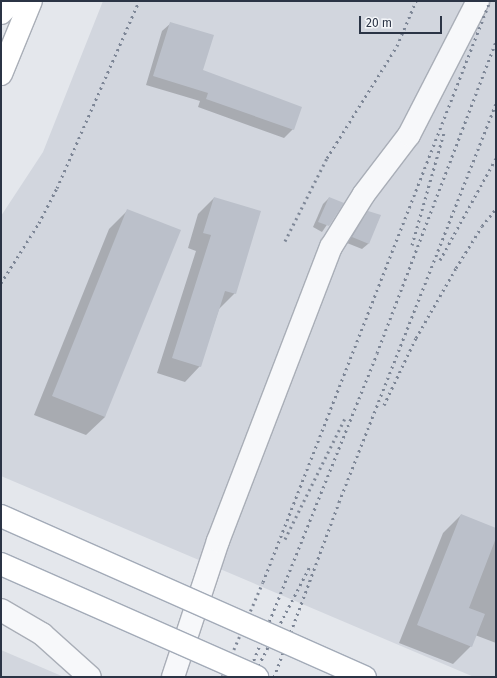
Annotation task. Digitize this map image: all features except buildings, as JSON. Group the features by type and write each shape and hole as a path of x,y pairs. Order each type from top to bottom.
{"main road":[{"path":"1,13 13,1"},
{"path":"1,74 31,1"},
{"path":"1,516 365,677"},
{"path":"1,564 257,677"}],"lane":[{"path":"173,677 218,541 331,247 364,194 409,135 478,1"},
{"path":"2,613 42,634 90,677"}],"shaded area":[{"path":"103,1 496,1 496,677 474,677 1,476 1,216 43,152"},
{"path":"1,650 64,677 1,677"}],"railway":[{"path":"1,283 39,223 57,188 139,1"},
{"path":"285,241 327,158 397,46 416,1"},
{"path":"222,677 263,582 490,1"},
{"path":"247,677 377,353 496,42"},
{"path":"274,677 339,502 496,103"},
{"path":"412,245 444,133"},
{"path":"440,260 496,158"},
{"path":"384,405 416,338 482,226 496,209"},
{"path":"285,539 346,416"},
{"path":"253,676 311,564"}]}
